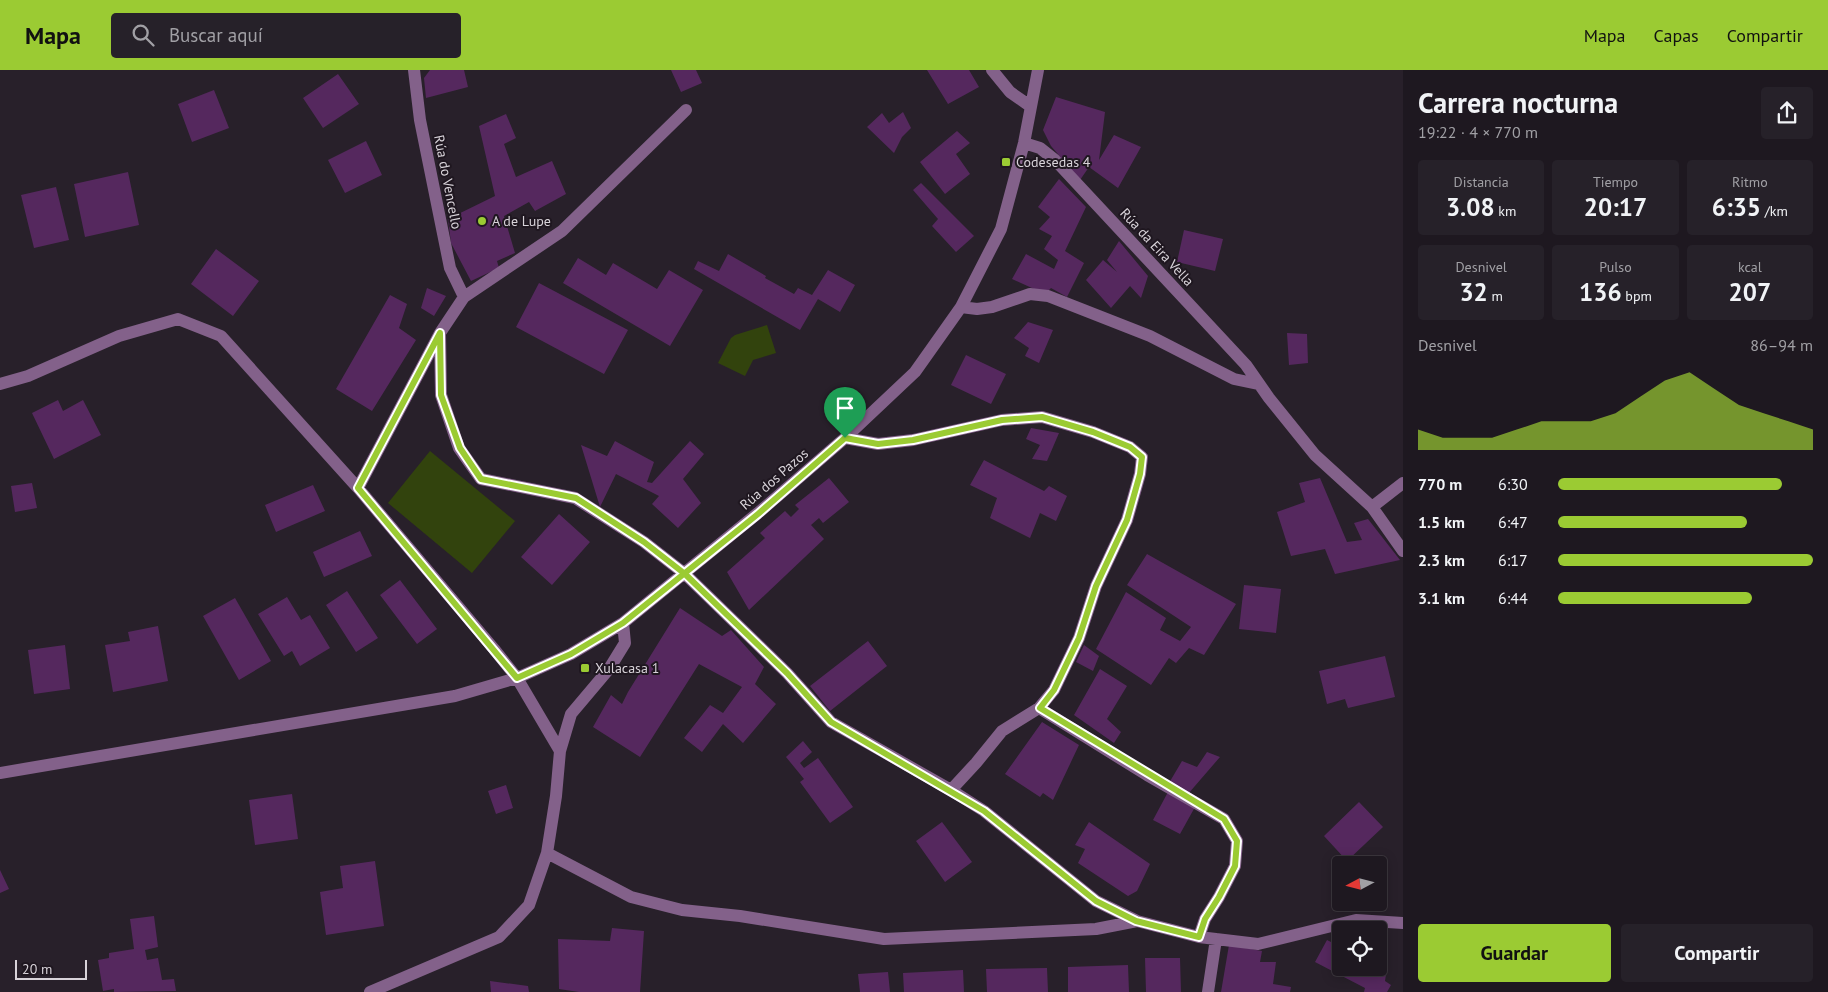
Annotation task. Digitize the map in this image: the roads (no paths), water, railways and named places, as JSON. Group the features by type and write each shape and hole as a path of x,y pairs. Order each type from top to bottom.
{"street":[{"name":"Rúa do Vencello","path":"414,70 420,120 450,268 464,297"},
{"path":"992,70 1010,92 1030,106"},
{"name":"Rúa dos Pazos","path":"0,773 455,696 517,678 571,654 623,623 758,514 845,438 915,372 962,307 1001,229 1024,143 1038,70"},
{"path":"358,488 440,333 464,297 562,231 686,110"},
{"name":"Rúa da Eira Vella","path":"1024,143 1040,148 1055,160 1246,365 1258,384 1315,455 1372,507 1403,551"},
{"path":"962,307 992,307 1030,294 1048,296 1150,336 1234,379 1258,384"},
{"path":"0,384 28,376 119,336 178,319 221,336 358,488 517,678 560,751"},
{"path":"440,333 441,395 460,448 481,479 576,498 644,542 685,574 787,673 831,722 951,790 984,811 1096,901 1136,921 1199,937 1258,944 1356,920 1403,922"},
{"path":"845,438 878,444 922,438 1002,420 1042,417 1093,432 1130,447 1142,457 1140,474 1127,520 1096,586 1079,638 1054,690 1040,708 1002,731 951,790"},
{"path":"1372,507 1403,483"},
{"path":"370,992 499,937 529,905 547,853 556,796 560,751 571,714 609,669 625,643 623,623"},
{"path":"1040,708 1224,819 1237,841 1235,866 1205,919 1199,937"},
{"path":"547,853 631,897 682,910 740,916 884,939 1096,929 1136,921"},
{"path":"1208,992 1216,939"}],"place":[{"name":"Codesedas 4","path":"1006,162"},
{"name":"A de Lupe","path":"482,221"},
{"name":"Xulacasa 1","path":"585,668"}]}
